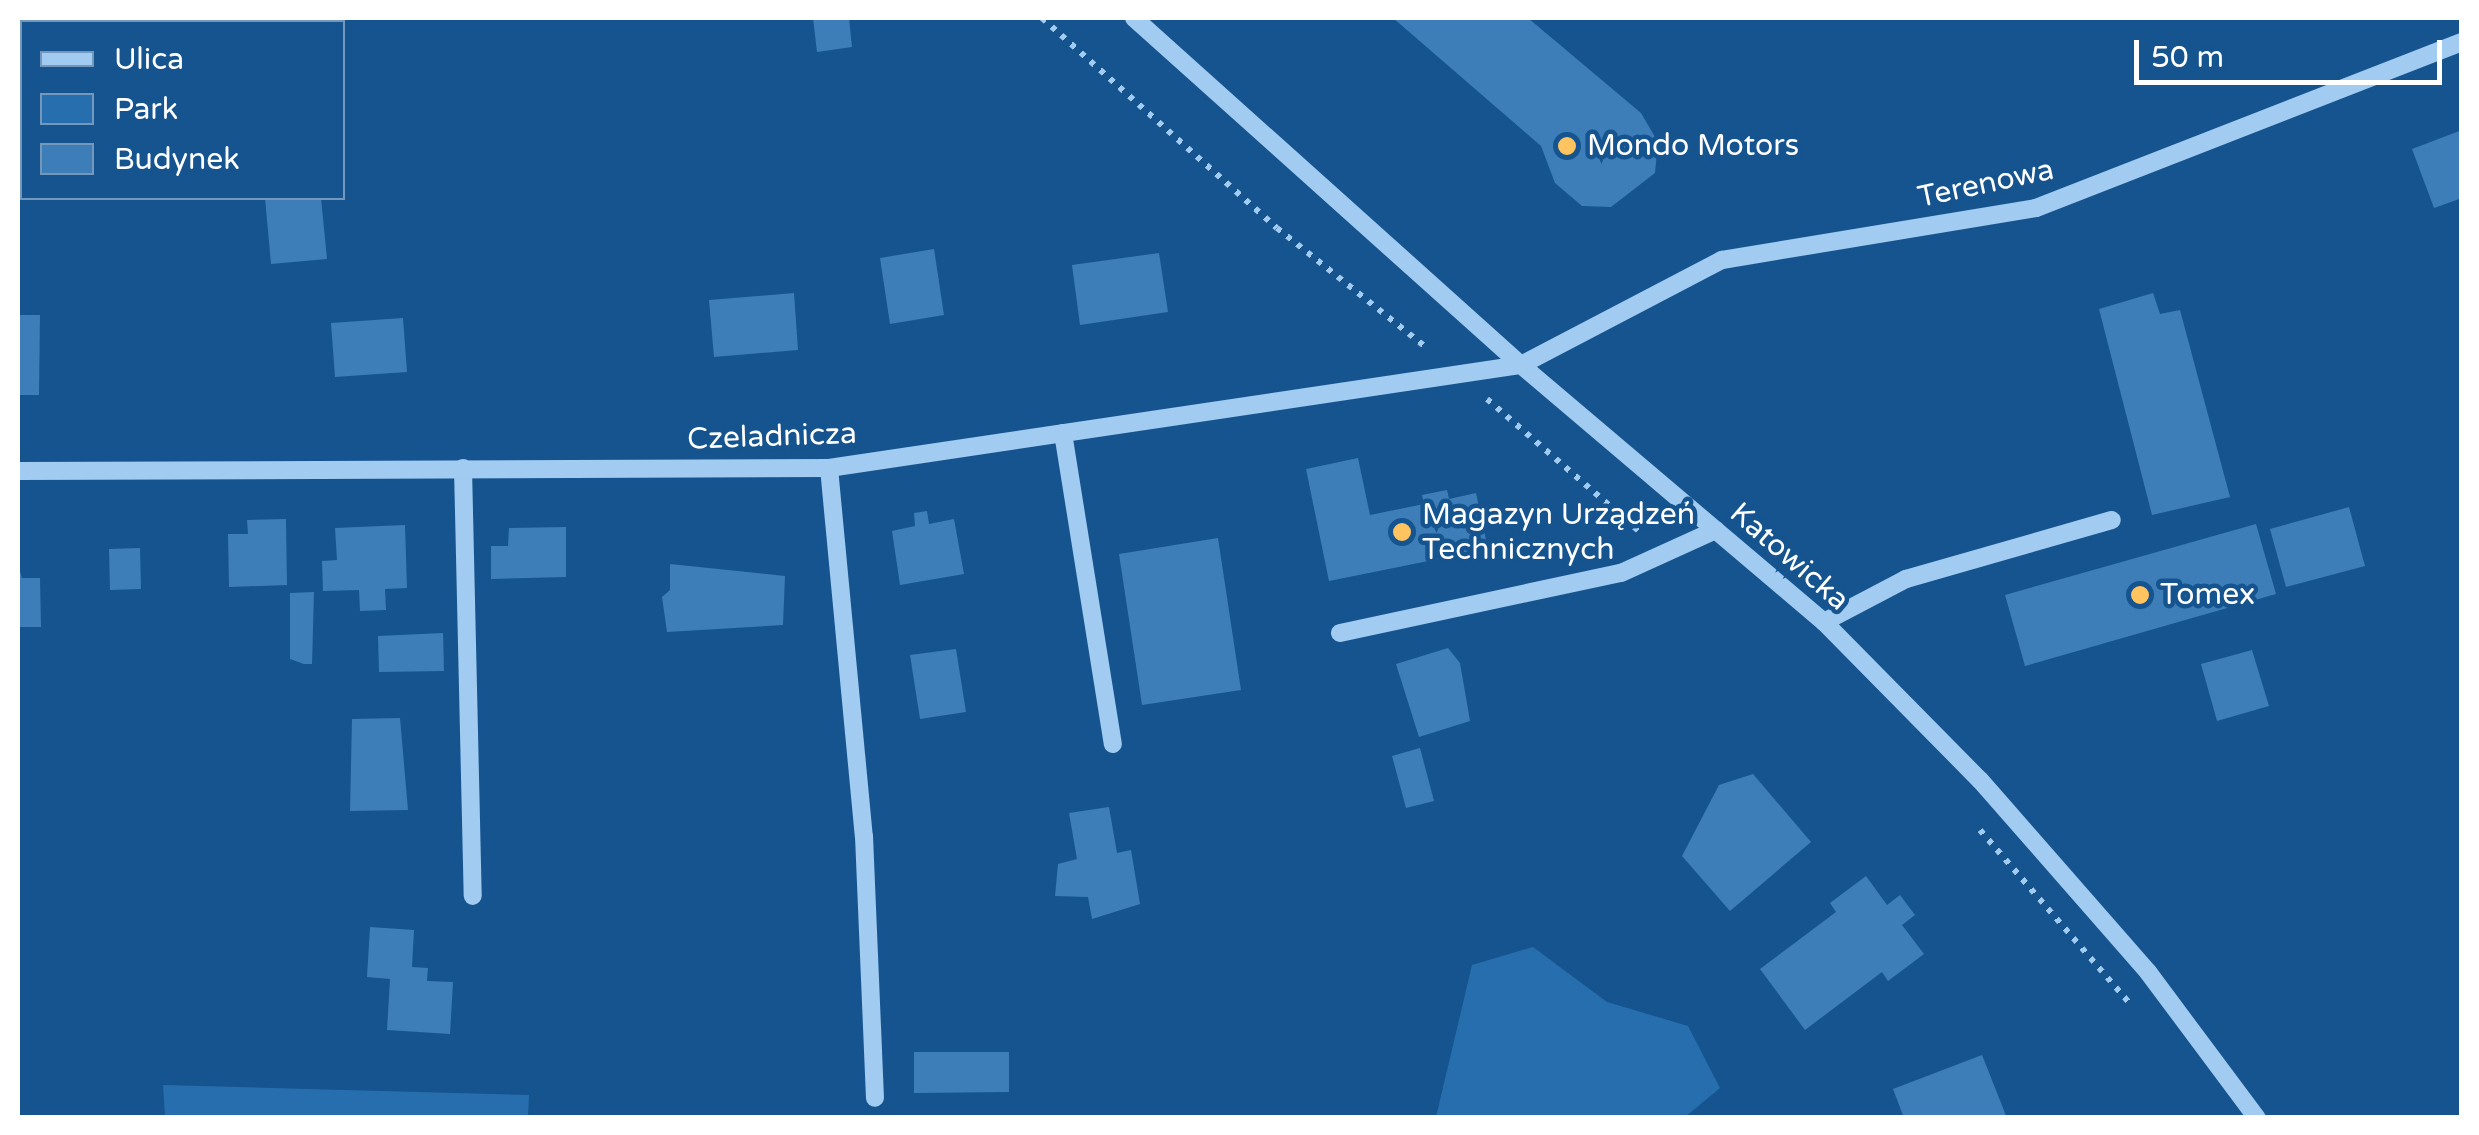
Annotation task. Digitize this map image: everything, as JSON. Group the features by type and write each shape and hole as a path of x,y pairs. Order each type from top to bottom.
{"street":[{"name":"Katowicka","path":"1134,18 1521,364 1824,622 2096,913 2257,1118"},
{"name":"Terenowa","path":"1521,364 1722,260 2036,208 2462,42"},
{"name":"Czeladnicza","path":"18,470 829,468 1521,364"},
{"path":"1063,433 1113,744"},
{"path":"463,468 473,896"},
{"path":"829,468 864,836 875,1098"},
{"path":"1824,622 1906,579 2112,520"},
{"path":"1340,633 1620,573 1716,530"}],"green space":[{"path":"1533,947 1607,1002 1688,1026 1720,1088 1685,1117 1436,1117 1472,965"},
{"path":"163,1085 529,1095 528,1117 165,1117"}],"building":[{"path":"813,18 849,18 852,47 817,52"},
{"path":"1393,18 1528,18 1641,113 1658,142 1655,173 1611,207 1582,206 1555,183 1541,146"},
{"path":"2462,130 2462,198 2434,208 2412,149"},
{"path":"265,200 321,200 327,259 271,264"},
{"path":"934,249 944,315 890,324 880,258"},
{"path":"1159,253 1168,312 1080,325 1072,265"},
{"path":"794,293 798,350 714,357 709,300"},
{"path":"2153,293 2160,314 2180,310 2230,497 2152,515 2099,309"},
{"path":"18,315 40,315 39,395 18,395"},
{"path":"403,318 407,372 335,377 331,323"},
{"name":"Magazyn Urządzeń Technicznych","path":"1358,458 1370,515 1424,504 1422,495 1447,490 1449,499 1476,493 1488,549 1329,581 1306,469"},
{"path":"2349,507 2365,566 2286,587 2270,529"},
{"path":"927,511 929,524 954,519 964,574 900,585 892,531 915,526 914,513"},
{"path":"286,519 287,585 229,587 228,534 248,534 247,520"},
{"name":"Tomex","path":"2256,524 2276,594 2025,666 2005,595"},
{"path":"405,525 407,588 385,589 386,610 360,611 359,590 323,591 322,561 337,560 335,528"},
{"path":"566,527 566,577 491,579 491,546 508,546 509,528"},
{"path":"1218,538 1241,690 1142,705 1119,554"},
{"path":"140,548 141,589 110,590 109,549"},
{"path":"670,564 785,576 783,625 667,632 662,597 670,590"},
{"path":"18,565 22,578 40,578 41,627 18,627"},
{"path":"314,592 312,664 304,664 290,659 290,593"},
{"path":"443,633 444,671 379,672 378,636"},
{"path":"1448,648 1460,663 1470,721 1419,737 1396,664"},
{"path":"956,649 966,712 920,719 910,655"},
{"path":"2252,650 2269,706 2217,721 2201,664"},
{"path":"400,718 408,810 350,811 352,719"},
{"path":"1420,748 1434,801 1406,808 1392,756"},
{"path":"1753,774 1811,842 1730,911 1682,856 1719,785"},
{"path":"1109,807 1117,853 1131,850 1140,904 1092,919 1088,897 1055,896 1058,864 1077,859 1069,813"},
{"path":"1866,876 1887,905 1900,895 1915,915 1902,925 1924,954 1888,981 1882,972 1805,1030 1760,969 1836,912 1830,903"},
{"path":"370,927 414,930 412,967 428,968 427,981 453,982 450,1034 387,1030 390,979 367,977"},
{"path":"914,1052 1009,1052 1009,1092 914,1093"},
{"path":"1982,1055 2007,1118 1904,1118 1893,1089"}],"place":[{"name":"Mondo Motors","path":"1567,146"},
{"name":"Magazyn Urządzeń Technicznych","path":"1402,532"},
{"name":"Tomex","path":"2140,595"}]}
